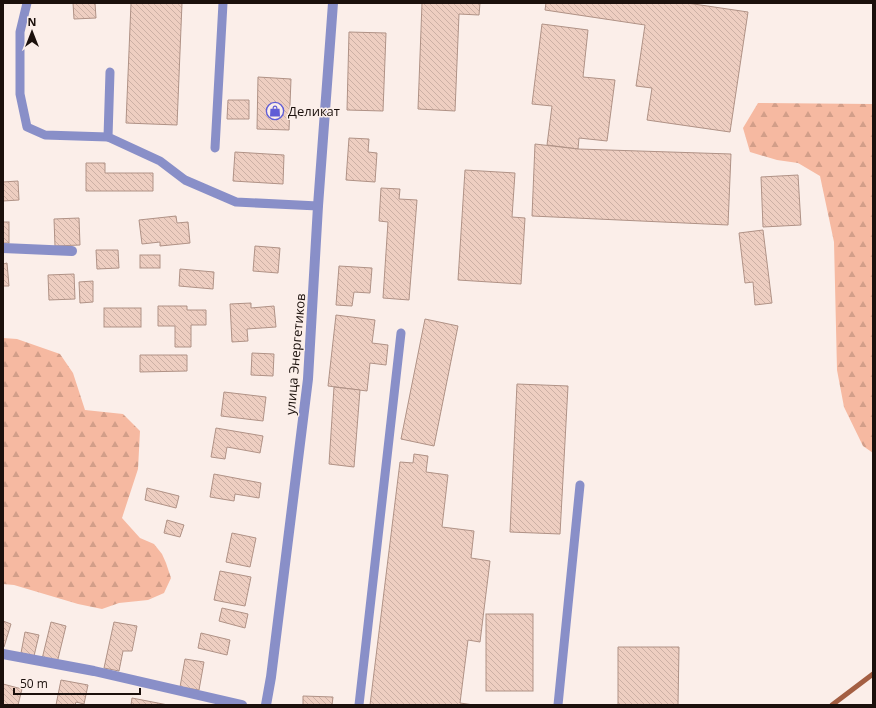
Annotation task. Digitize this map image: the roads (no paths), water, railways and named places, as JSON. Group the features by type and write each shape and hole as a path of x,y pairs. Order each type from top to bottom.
{"street":[{"name":"улица Энергетиков","path":"266,705 271,677 308,379 318,206 333,3"},
{"path":"3,248 72,251"},
{"path":"3,654 94,671 242,705"}],"lane":[{"path":"27,3 20,32 20,94 27,127 45,135 108,137 160,161 185,180 236,202 318,206"},
{"path":"215,148 223,3"},
{"path":"108,137 110,72"},
{"path":"359,705 401,333"},
{"path":"558,705 580,485"}],"waterway":[{"path":"832,705 873,674"}],"place":[{"name":"Деликат","path":"275,111"}]}
